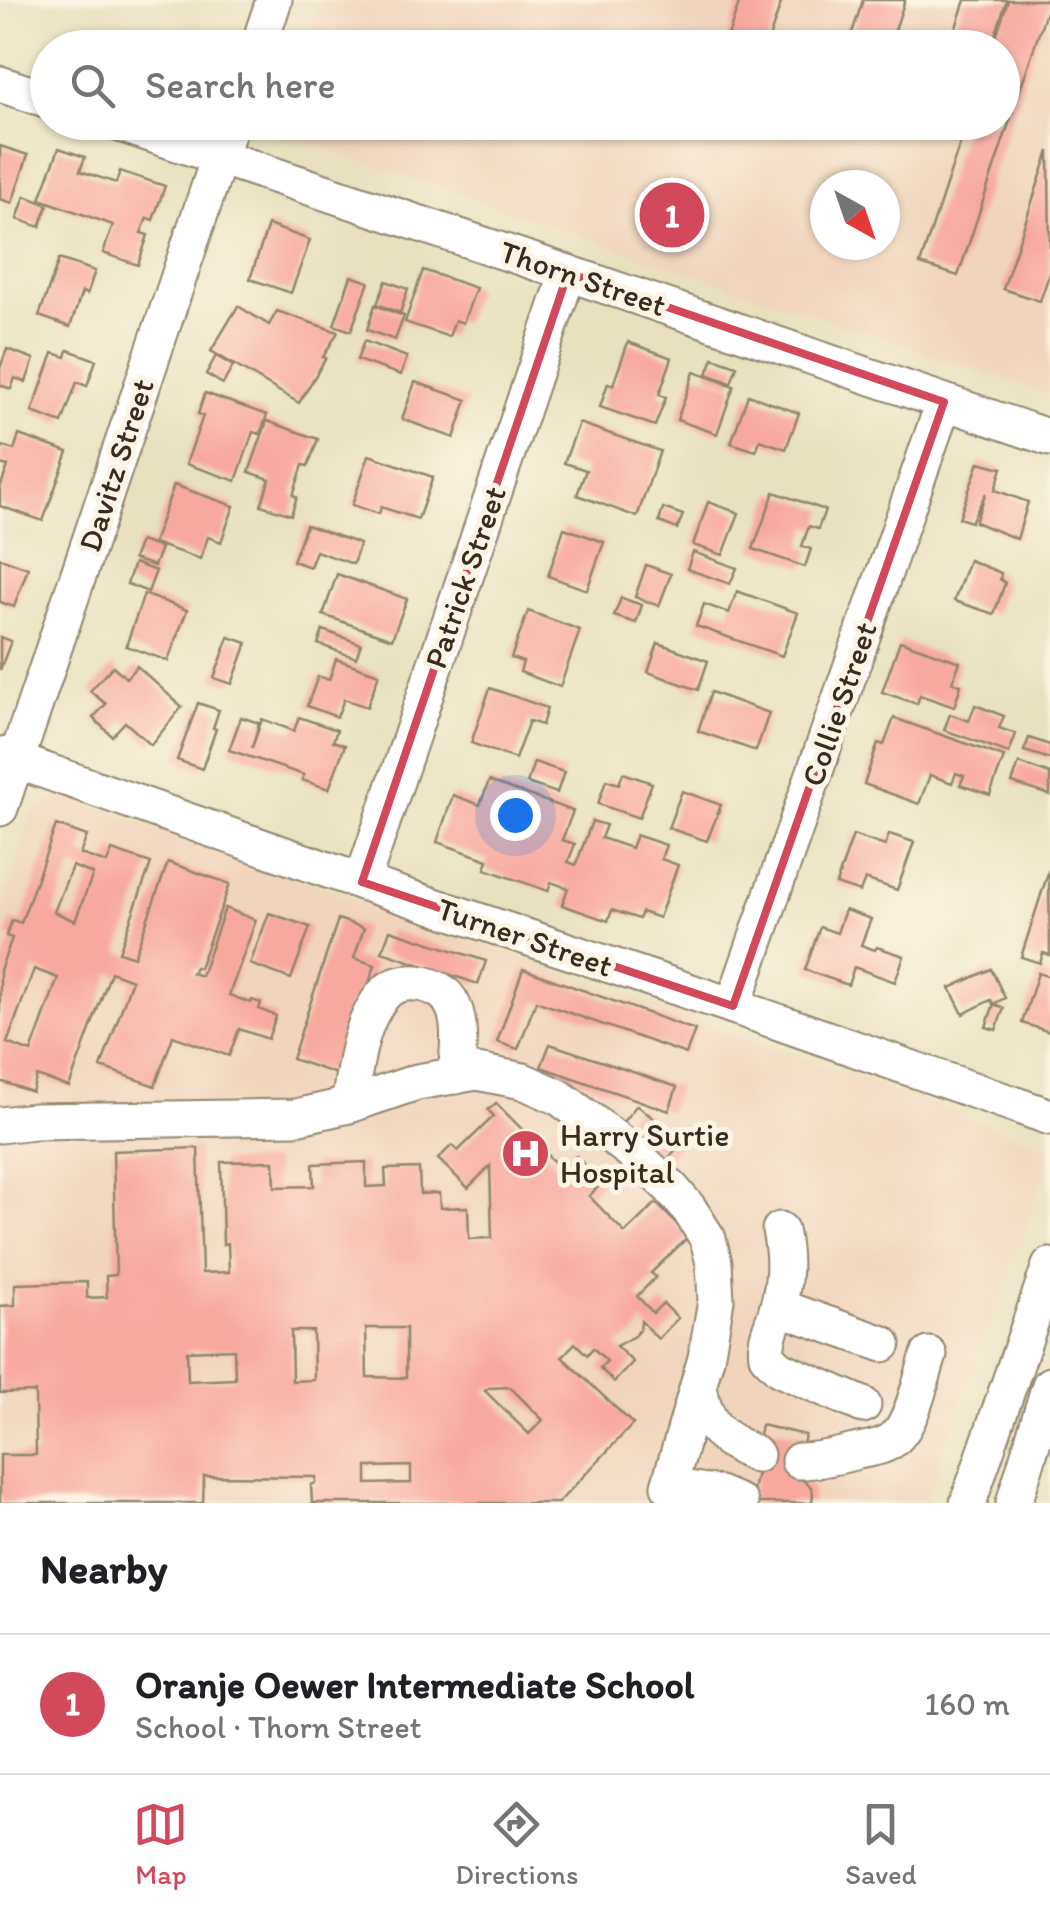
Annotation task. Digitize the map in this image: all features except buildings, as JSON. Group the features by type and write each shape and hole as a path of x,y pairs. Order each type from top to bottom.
{"street":[{"path":"264,30 274,0"},
{"path":"0,84 30,94"},
{"name":"Thorn Street","path":"166,140 1050,438"},
{"name":"Davitz Street","path":"0,808 8,758 225,140"},
{"name":"Patrick Street","path":"362,882 568,273"},
{"name":"Collie Street","path":"733,1006 944,402"},
{"name":"Turner Street","path":"8,758 1050,1117"},
{"path":"349,1105 358,1050 369,1017 385,992 402,983 439,988 450,999 458,1017 456,1076"},
{"path":"0,1125 34,1121 296,1117 349,1105 417,1082 477,1072 523,1081 559,1097 630,1150 671,1188 708,1239 716,1300 699,1385 667,1494 719,1494 740,1503"},
{"path":"780,1230 786,1269 765,1348 770,1362 863,1405"},
{"path":"978,1500 1050,1266"},
{"path":"778,1307 883,1344"},
{"path":"799,1460 824,1459 896,1438 907,1420 929,1355"},
{"path":"699,1385 710,1421 722,1437 756,1455"},
{"path":"1014,1503 1050,1385"}],"highlighted area":[{"path":"568,273 944,402 733,1006 362,882"}],"shaded area":[{"path":"320,0 1050,0 1050,395 301,140 1020,140 1020,30 309,30"},
{"name":"Harry Surtie Hospital","path":"57,792 1050,1147 1050,1160 925,1503 0,1503 0,913 31,816"}],"place":[{"name":"Oranje Oewer Intermediate School","path":"672,215"},
{"name":"Harry Surtie Hospital","path":"525,1153"}]}
